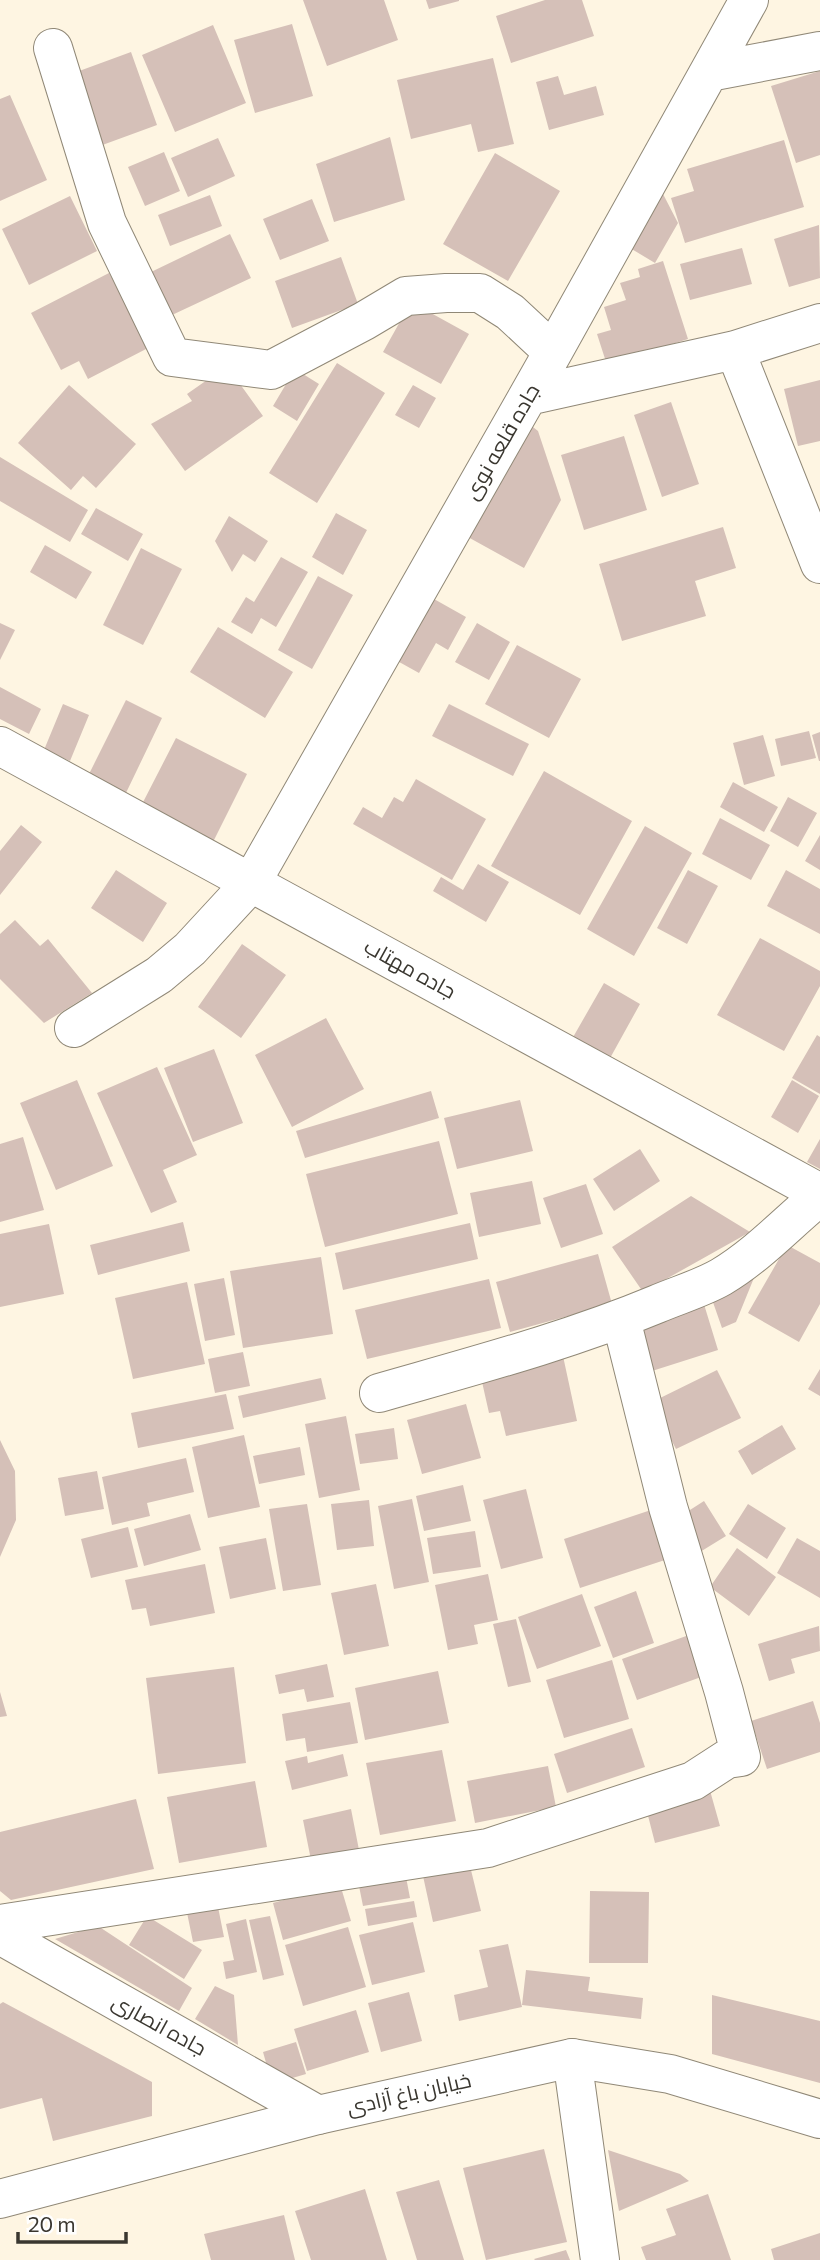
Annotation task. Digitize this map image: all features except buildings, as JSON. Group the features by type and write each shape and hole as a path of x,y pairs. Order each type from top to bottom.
{"street":[{"name":"جاده قلعه نوی","path":"74,1028 159,975 190,949 251,883 553,352 749,0"},
{"path":"53,48 107,223 172,357 271,370 406,296 457,293 480,293 510,312 553,352"},
{"path":"709,72 820,51"},
{"path":"528,396 735,350 820,323"},
{"path":"735,350 820,564"},
{"name":"جاده مهتاب","path":"0,746 820,1195"},
{"path":"379,1393 468,1368 621,1319 720,1278 760,1250 820,1195"},
{"path":"0,1924 488,1849 693,1780 727,1759 741,1757 724,1692 667,1507 621,1319"},
{"name":"جاده انصاری","path":"0,1935 318,2115"},
{"path":"572,2058 600,2260"},
{"name":"خیابان باغ آزادی","path":"0,2199 318,2115 572,2058 670,2074 820,2119"}]}
